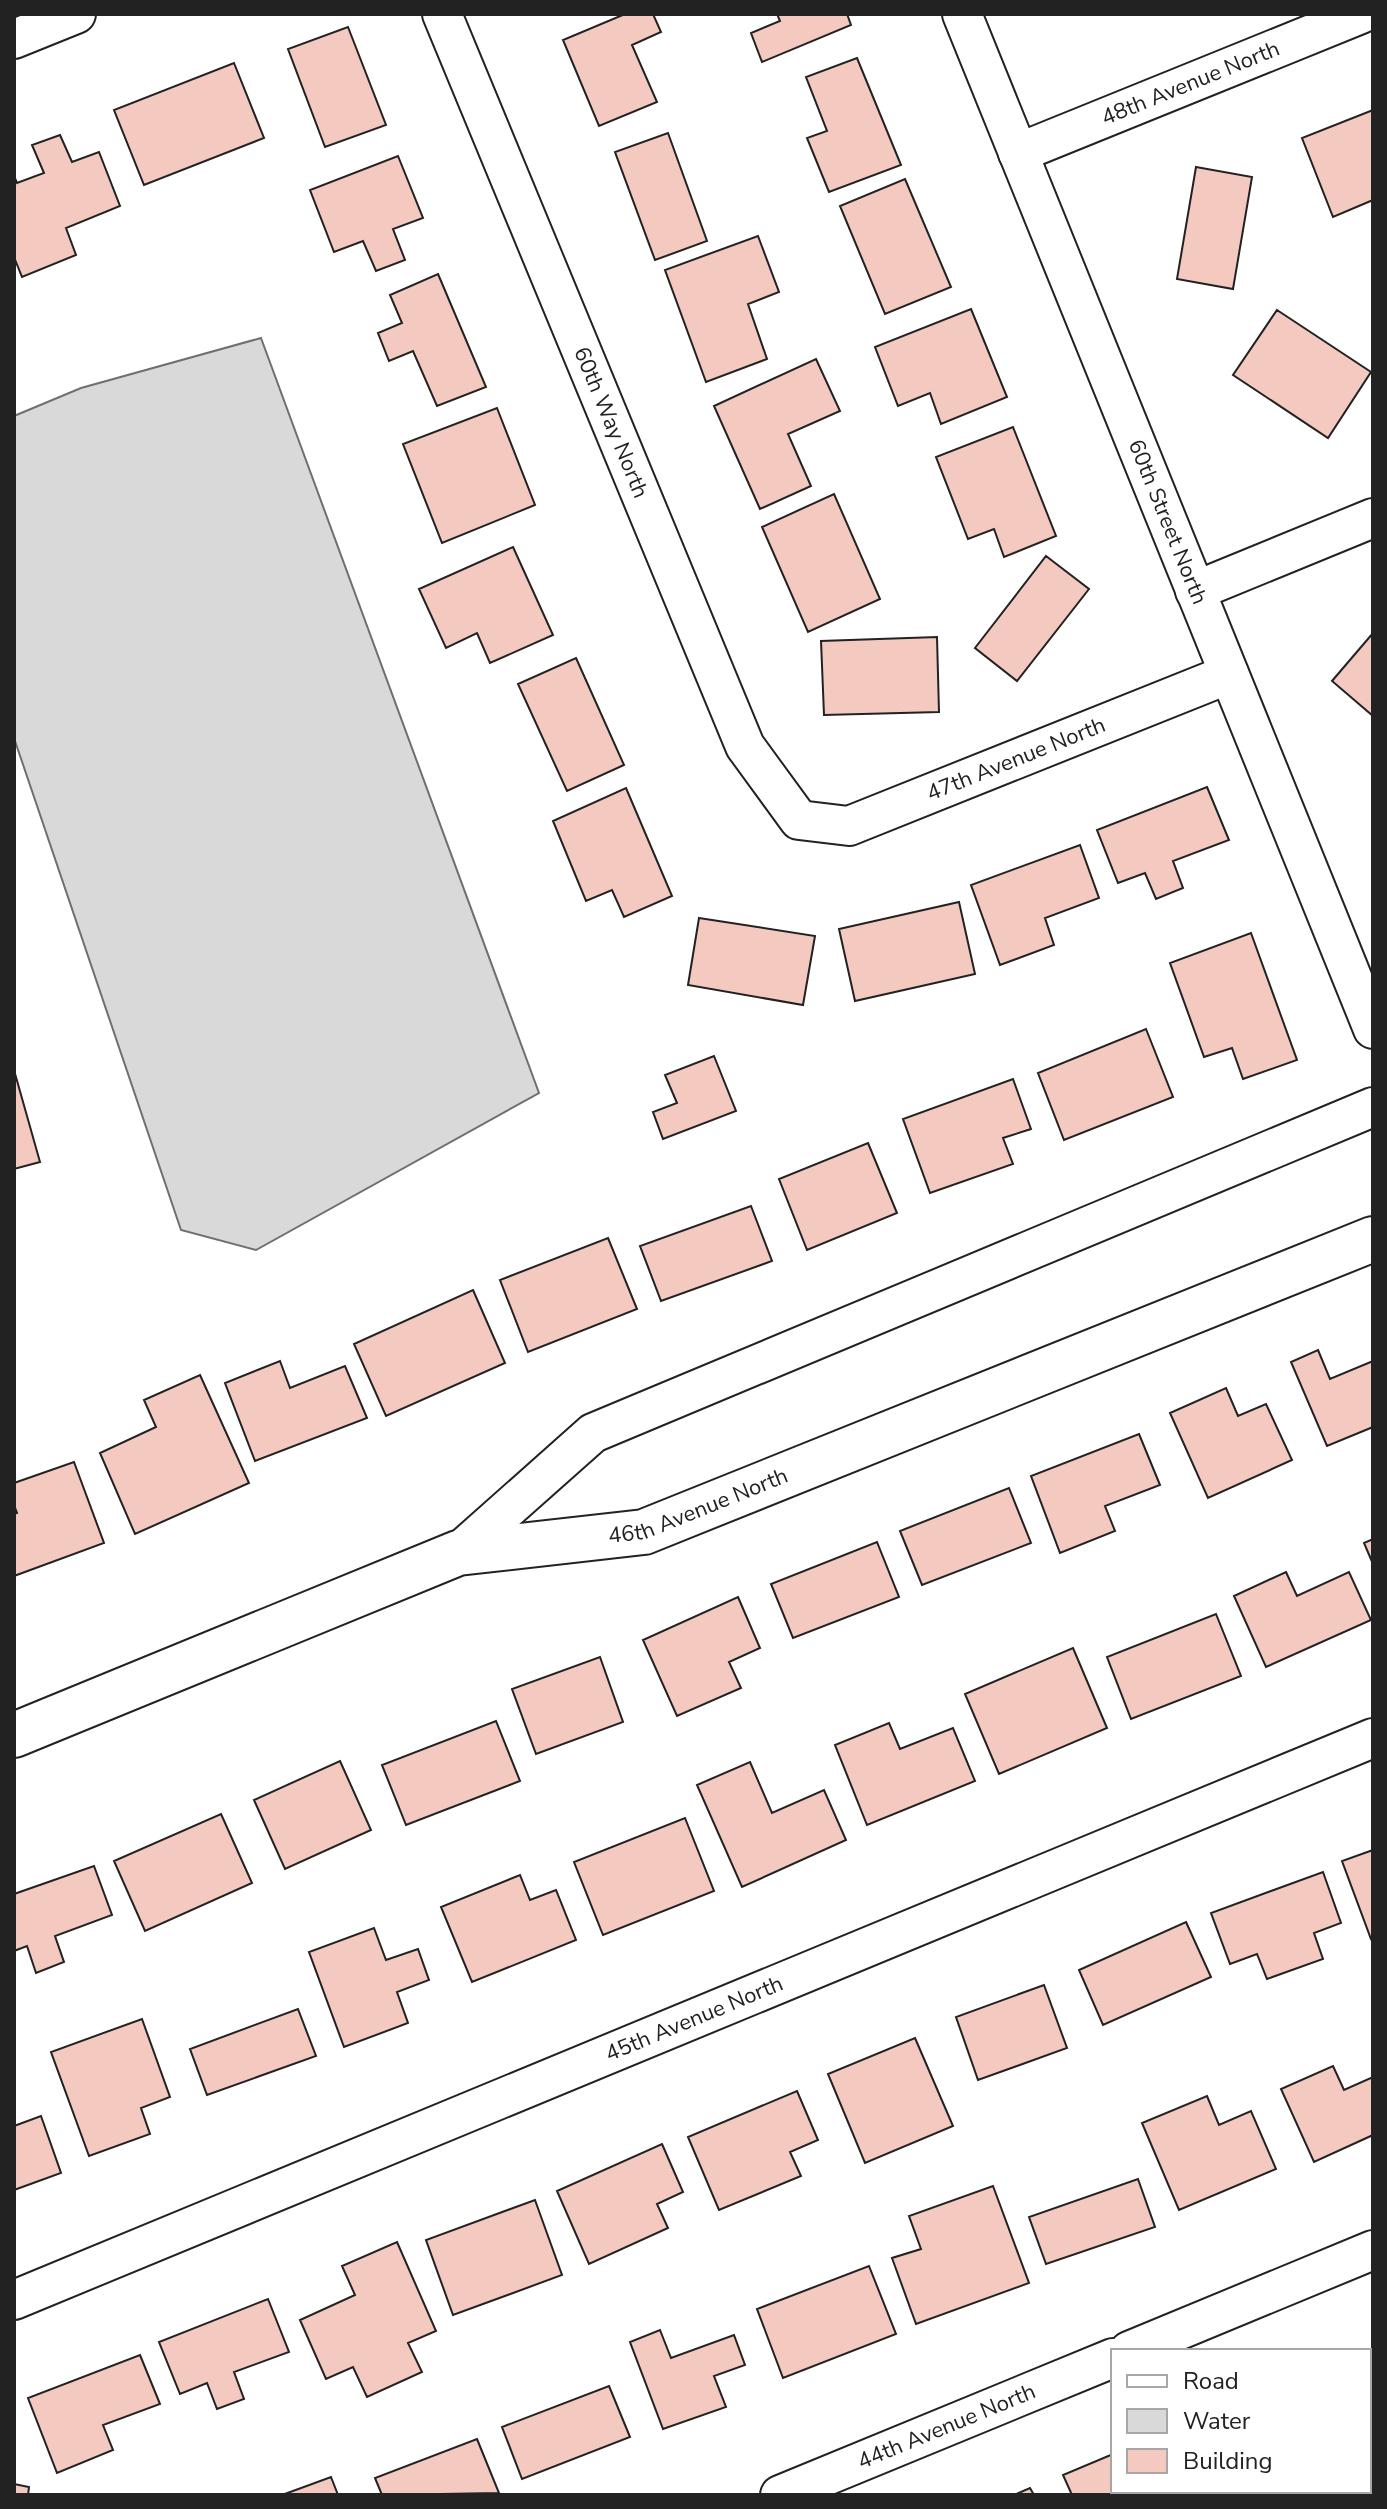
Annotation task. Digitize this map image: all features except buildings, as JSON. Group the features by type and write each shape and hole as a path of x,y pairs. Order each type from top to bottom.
{"street":[{"path":"14,39 76,14"},
{"name":"60th Way North","path":"442,14 745,746 799,820"},
{"name":"60th Street North","path":"962,14 1373,1029"},
{"name":"48th Avenue North","path":"1018,153 1361,14"},
{"path":"1195,591 1373,518"},
{"name":"47th Avenue North","path":"799,820 849,826 1229,674"},
{"path":"458,1553 593,1433 1373,1107"},
{"name":"46th Avenue North","path":"14,1735 458,1553 644,1532 1373,1239"},
{"name":"45th Avenue North","path":"14,2300 1373,1738"},
{"path":"1134,2349 1373,2250"},
{"name":"44th Avenue North","path":"780,2495 1111,2359"}],"water":[{"path":"261,338 539,1093 256,1250 181,1230 14,738 14,416 81,388"}]}
